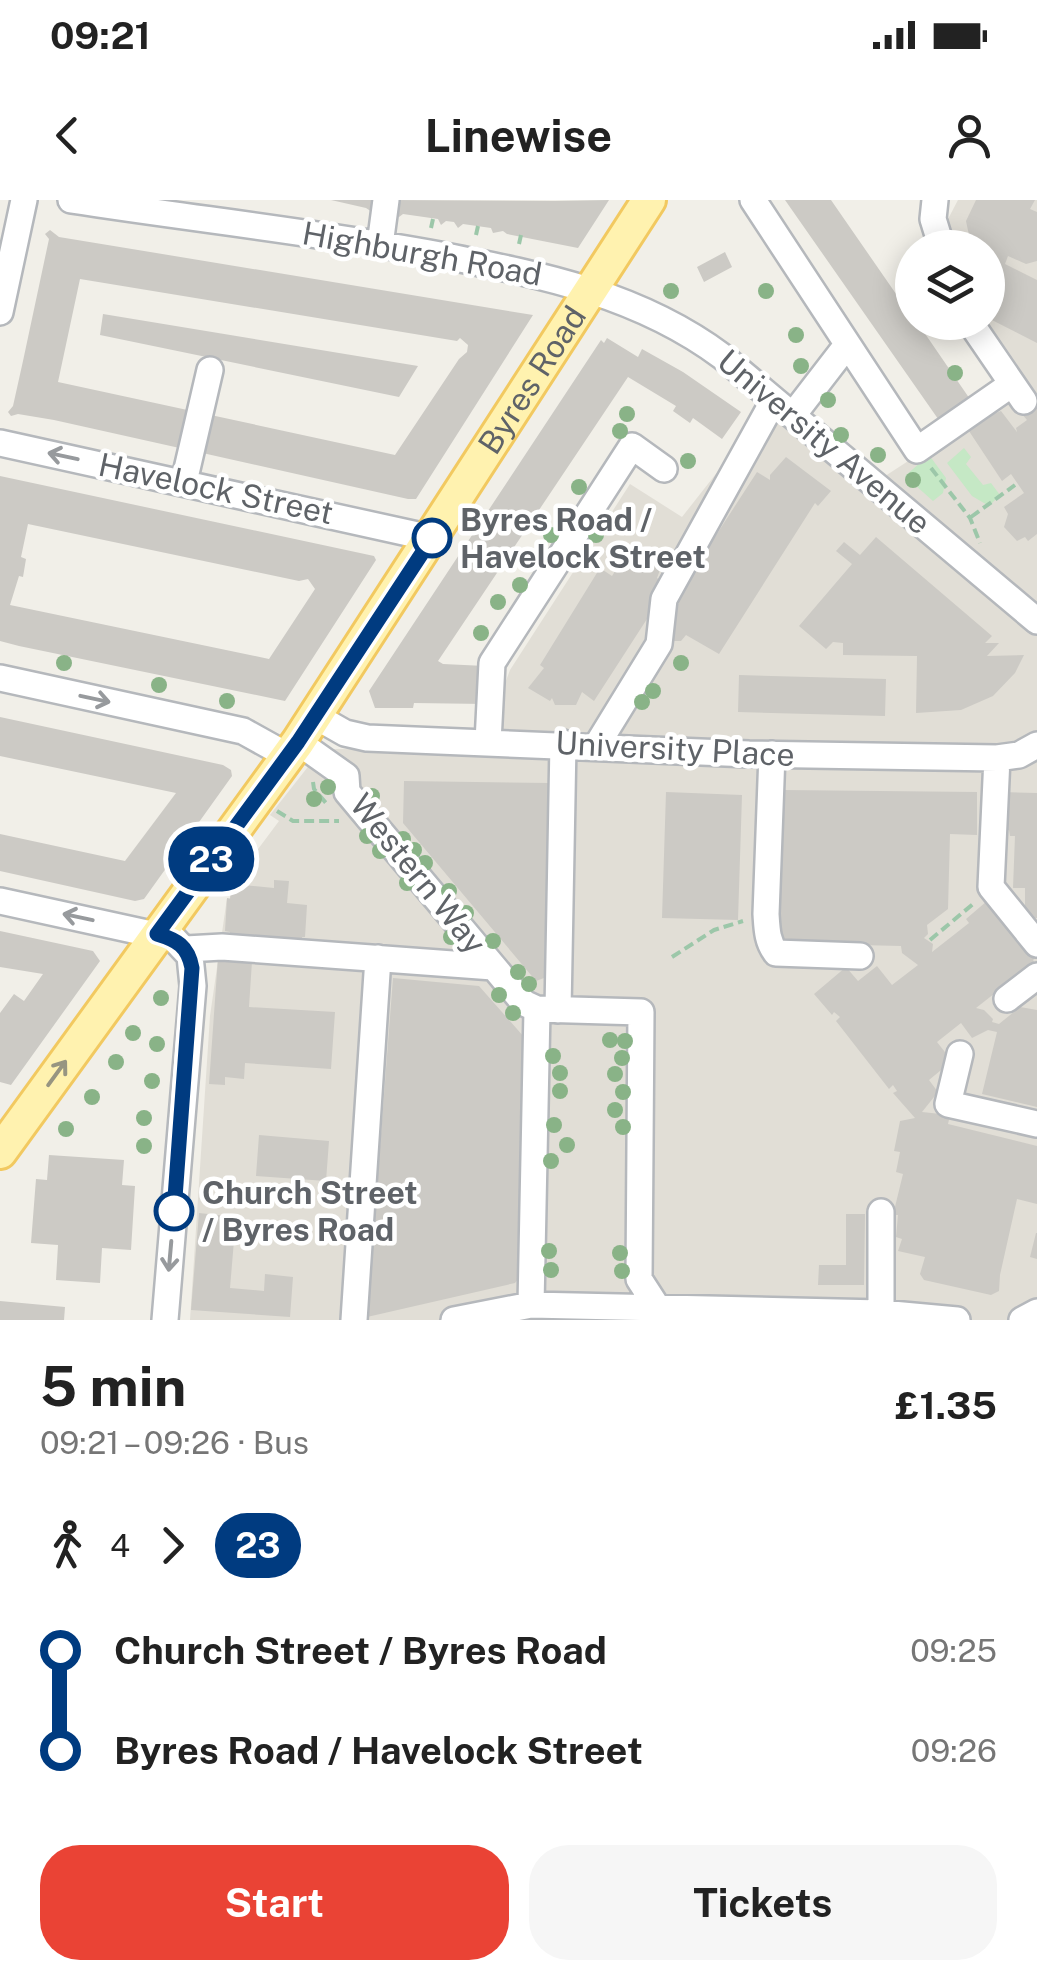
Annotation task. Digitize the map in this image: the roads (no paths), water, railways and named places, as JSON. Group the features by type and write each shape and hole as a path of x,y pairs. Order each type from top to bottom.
{"main road":[{"name":"Byres Road","path":"0,1152 10,1119 171,942 649,200"}],"street":[{"path":"0,312 24,200"},
{"name":"Highburgh Road","path":"71,200 242,211 380,245 508,268 593,289"},
{"path":"380,245 386,200"},
{"path":"753,200 917,450 1018,393 982,340"},
{"path":"935,200 937,230"},
{"name":"University Avenue","path":"593,289 689,332 1037,621"},
{"path":"597,745 659,644 664,599 783,407 848,345"},
{"path":"184,482 210,370"},
{"name":"Havelock Street","path":"0,443 432,538"},
{"path":"501,742 492,663 632,446 664,469"},
{"path":"0,678 243,731 300,738"},
{"name":"University Place","path":"300,738 355,736 772,754 997,758 1020,755 1037,745"},
{"name":"Western Way","path":"300,738 346,776 347,792 524,1003 547,1010"},
{"path":"531,1305 563,744"},
{"path":"772,754 767,932 776,953 860,956"},
{"path":"997,758 992,888 1037,944"},
{"path":"0,901 171,942 493,967"},
{"path":"165,1320 192,986 192,968 171,942"},
{"path":"354,1320 378,958"},
{"path":"1007,1000 1037,976"},
{"path":"547,1010 641,1012 639,1279 659,1310"},
{"path":"960,1054 948,1104 1037,1124"},
{"path":"881,1212 881,1313"},
{"path":"454,1320 531,1305 881,1313 957,1320"},
{"path":"1022,1320 1037,1312"}],"place":[{"name":"Byres Road / Havelock Street","path":"432,538"},
{"name":"Church Street / Byres Road","path":"174,1211"}]}
